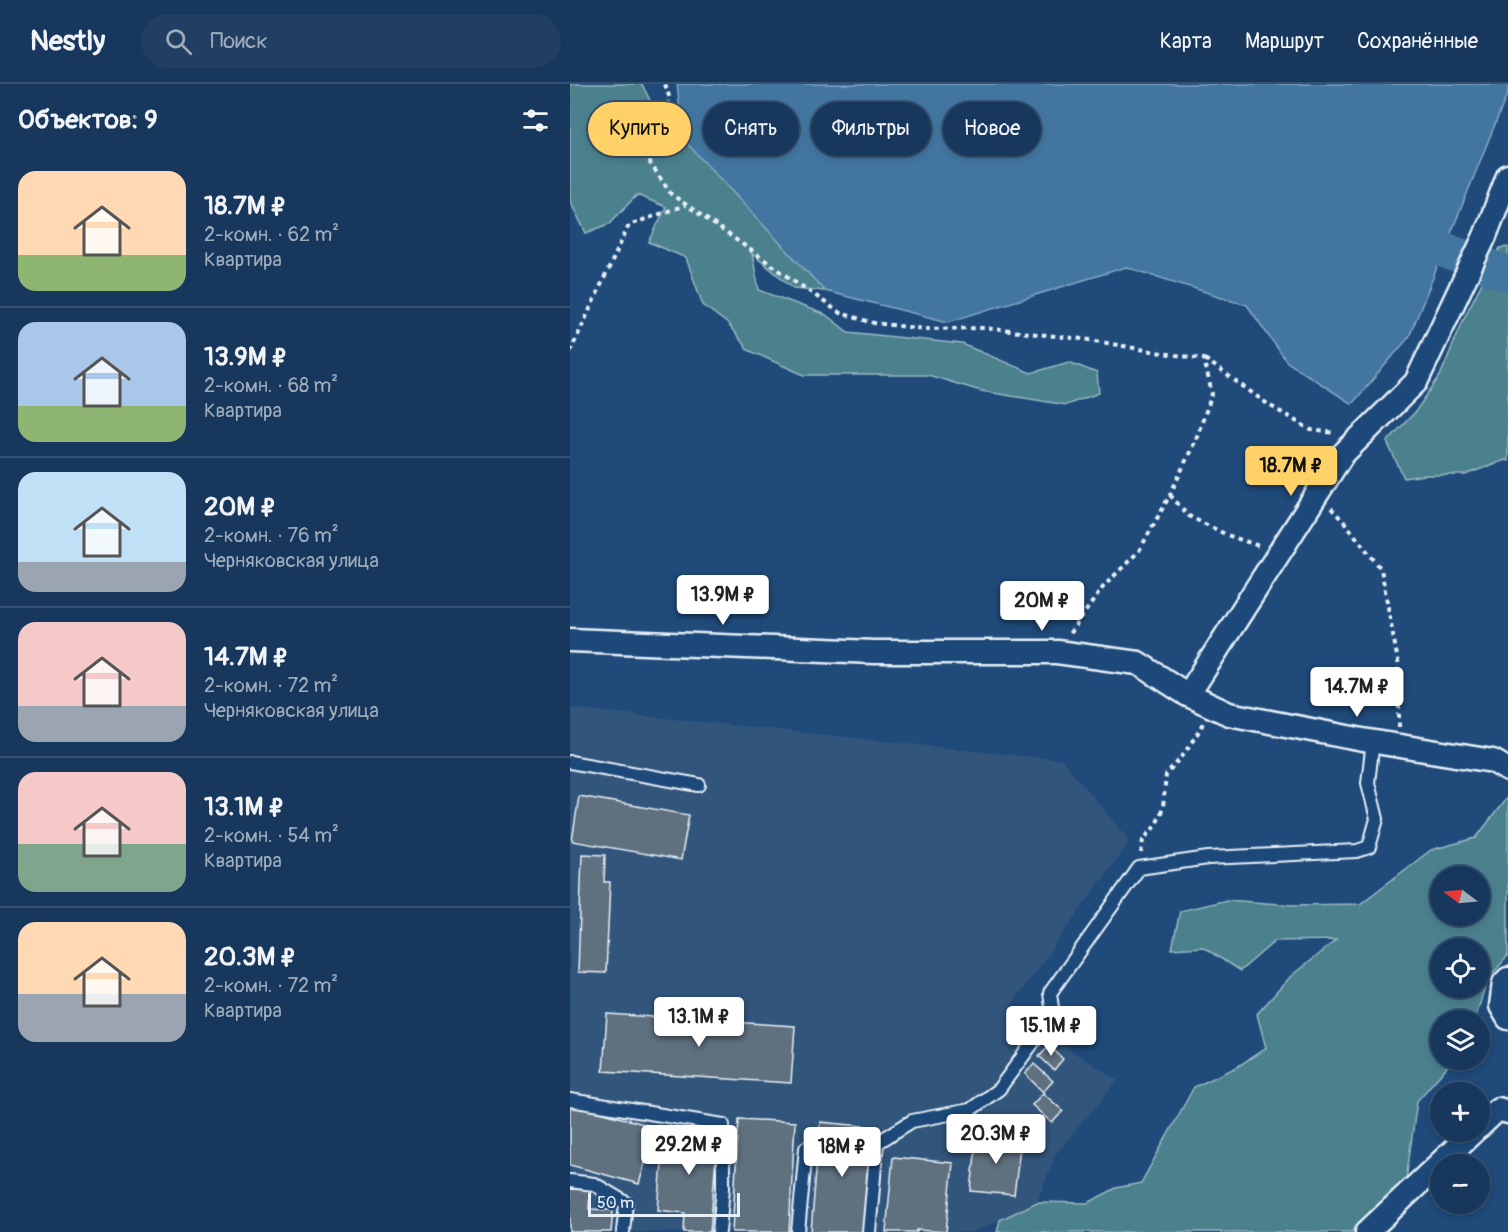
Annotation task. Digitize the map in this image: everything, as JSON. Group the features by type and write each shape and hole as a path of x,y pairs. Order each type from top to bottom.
{"street":[{"path":"1198,699 1280,552 1342,455 1416,382 1485,236 1508,176"},
{"path":"570,640 874,652 1056,652 1138,663 1198,699 1229,714 1493,761 1508,770"},
{"path":"1508,979 1504,983 1500,1006 1508,1018"},
{"path":"1490,1116 1498,1108 1508,1112"},
{"path":"1367,1232 1462,1142"}],"lane":[{"path":"869,1232 878,1143 912,1121 970,1110 999,1089 1053,1015 1050,993 1139,868 1208,858 1357,852 1369,847 1377,819 1368,783 1373,741"},
{"path":"570,762 699,785"},
{"path":"570,1100 723,1125 723,1188 719,1232"},
{"path":"798,1232 806,1148"},
{"path":"570,1181 594,1184 626,1203 623,1232"}],"path":[{"path":"665,84 670,99 650,163 671,194 840,313 874,323 925,329 984,328 1090,340 1204,359 1269,405 1311,430 1361,436"},
{"path":"570,352 629,225 685,204"},
{"path":"1056,652 1104,586 1139,551 1170,495 1196,439 1212,394 1204,359"},
{"path":"1317,494 1346,524 1381,569 1399,667 1400,746"},
{"path":"1170,495 1189,516 1227,535 1280,552"},
{"path":"1139,868 1143,840 1156,825 1163,808 1166,775 1202,728 1198,699"}],"shaded area":[{"path":"677,84 1508,84 1508,92 1409,337 1352,404 1287,362 1247,305 1126,267 948,322 825,291 691,148 691,102 679,102"},
{"path":"570,708 1062,760 1130,841 1007,1011 1118,1080 1056,1154 1037,1202 974,1232 570,1232"}],"green space":[{"path":"570,84 642,84 651,102 588,102 588,156 691,156 691,148 825,291 794,288 752,254 759,290 826,315 848,332 962,344 1031,373 1069,362 1097,373 1099,393 1066,405 981,391 928,375 804,375 748,350 728,324 703,305 686,258 649,242 666,207 637,195 609,224 586,233 570,201"},
{"path":"1508,247 1508,461 1505,460 1465,475 1425,475 1404,478 1387,442 1415,412 1440,376 1465,316 1500,248"},
{"path":"1508,796 1508,956 1490,977 1490,938 1430,938 1430,998 1482,998 1478,1010 1430,1010 1430,1070 1444,1070 1434,1082 1430,1082 1430,1086 1417,1101 1406,1180 1353,1232 997,1232 1000,1220 1037,1202 1088,1203 1116,1188 1141,1183 1194,1087 1237,1067 1266,1048 1257,1014 1291,976 1336,940 1275,941 1240,971 1203,947 1172,949 1180,911 1227,900 1294,905 1360,904 1431,850 1476,838"}],"building":[{"path":"579,796 689,815 681,860 572,841"},
{"path":"582,854 605,855 604,882 610,882 606,973 578,972"},
{"path":"607,1014 795,1026 791,1083 603,1071"},
{"path":"1049,1045 1063,1059 1054,1070 1039,1056"},
{"path":"1034,1064 1053,1081 1043,1092 1025,1074"},
{"path":"1043,1093 1063,1111 1052,1123 1032,1105"},
{"path":"570,1104 655,1127 639,1184 570,1165"},
{"path":"739,1119 795,1122 789,1232 732,1232"},
{"path":"820,1122 873,1127 865,1232 811,1232"},
{"path":"665,1127 718,1132 710,1232 684,1232 685,1213 658,1210"},
{"path":"977,1135 1021,1140 1014,1195 971,1191"},
{"path":"893,1157 953,1163 946,1232 917,1230 917,1232 886,1232"},
{"path":"570,1189 590,1190 589,1209 613,1210 611,1232 570,1232"}],"waterway":[{"path":"1444,250 1508,274"}]}
